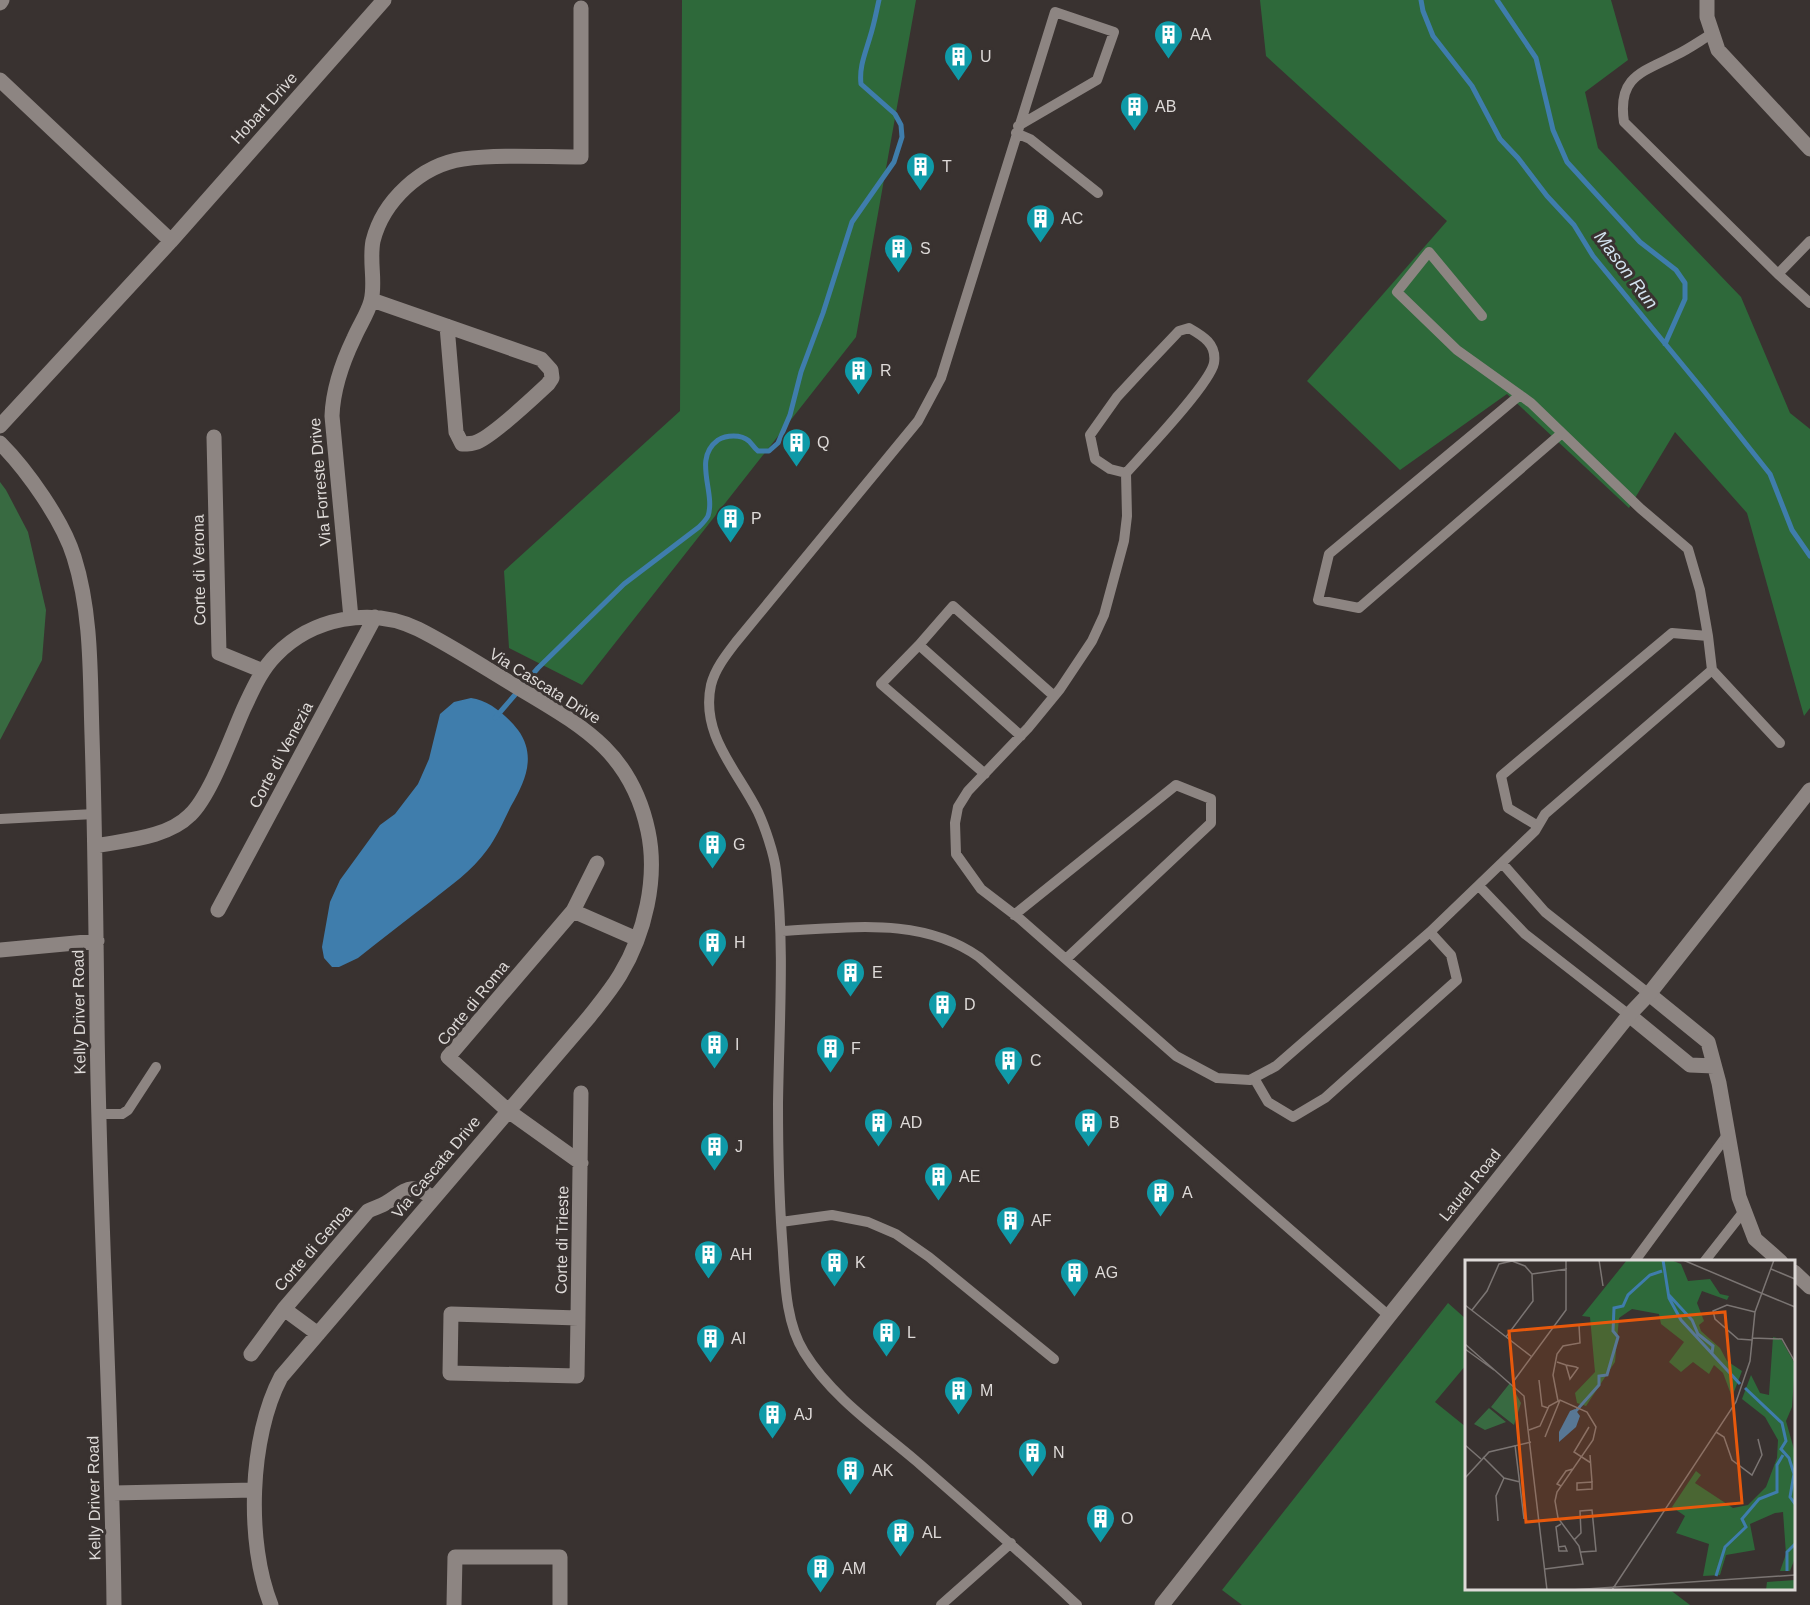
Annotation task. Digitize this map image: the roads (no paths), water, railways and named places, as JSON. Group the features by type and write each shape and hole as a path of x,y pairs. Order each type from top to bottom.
{"street":[{"name":"Hobart Drive","path":"0,426 171,241 384,0"},
{"path":"1707,0 1707,17 1718,50 1810,149"},
{"name":"Via Forreste Drive","path":"351,618 332,399 343,362 372,300 371,264 373,242 378,227 396,198 424,174 440,165 461,159 581,157 581,8"},
{"path":"0,80 171,241"},
{"path":"372,300 447,326 541,359 551,370 552,378 541,391 478,442 470,444 462,444 456,432 447,326"},
{"name":"Corte di Verona","path":"214,437 219,653 263,671"},
{"name":"Kelly Driver Road","path":"0,443 14,456 52,511 74,555 87,615 95,846 99,1114 113,1493 114,1605"},
{"name":"Via Cascata Drive","path":"95,846 160,832 175,826 189,816 206,793 263,671 276,655 306,632 320,626 351,618 375,617 417,628 581,727 604,746 624,772 636,794 649,836 650,888 637,939 620,976 281,1377 273,1392 262,1434 254,1490 257,1542 265,1587 271,1605"},
{"name":"Corte di Venezia","path":"218,910 375,617"},
{"name":"Laurel Road","path":"1162,1605 1389,1316 1810,790"},
{"name":"Corte di Roma","path":"507,1110 448,1058 573,911 597,863"},
{"path":"573,911 637,939"},
{"path":"0,950 97,941"},
{"path":"1649,994 1708,1042 1719,1083 1739,1197 1755,1239 1779,1260"},
{"path":"1629,1016 1690,1065 1714,1066"},
{"name":"Corte di Trieste","path":"578,1318 450,1314 450,1373 577,1376 581,1163 581,1093"},
{"name":"Corte di Trieste","path":"507,1110 581,1163"},
{"name":"Corte di Genoa","path":"251,1354 284,1309 368,1211 386,1203 401,1191 411,1188 417,1188 433,1198"},
{"path":"1795,1273 1810,1287"},
{"name":"Corte di Genoa","path":"284,1309 318,1334"},
{"path":"113,1493 254,1490"},
{"path":"454,1605 455,1557 560,1557 560,1605"}],"lane":[{"path":"1017,129 1097,80 1114,32 1055,12 1017,129 940,378 918,421 719,665 712,683 709,704 711,727 758,813 776,866 782,931 778,1107 781,1222 784,1272 791,1318 803,1350 832,1389 1011,1543 1077,1605"},
{"path":"1713,33 1676,55 1643,70 1627,88 1621,104 1624,122 1810,303"},
{"path":"1017,129 1098,193"},
{"path":"1778,274 1810,242"},
{"path":"1482,316 1429,252 1396,292 1457,350 1531,403 1641,510 1688,549 1700,590 1712,670 1780,743"},
{"path":"1126,473 1110,469 1095,459 1090,435 1110,406 1142,370 1179,331 1189,328 1205,337 1212,345 1214,363 1204,383 1126,473 1127,516 1124,541 1104,615 1092,641 1054,696 1021,736 968,791 958,807 955,823 956,854 981,889 1066,959 1176,1056 1217,1078 1250,1080 1276,1066 1430,932 1502,863 1538,826 1545,814 1712,670"},
{"path":"1520,395 1329,554 1318,600 1359,608 1562,433"},
{"path":"985,774 881,684 953,606 1054,696"},
{"path":"1538,826 1508,808 1502,776 1672,633 1708,636"},
{"path":"919,645 1021,736"},
{"path":"1014,915 1176,785 1211,799 1210,823 1066,959"},
{"path":"0,819 94,814"},
{"path":"1502,863 1545,912 1649,994"},
{"path":"1479,886 1525,934 1629,1016"},
{"path":"782,931 886,927 918,930 964,946 1389,1316"},
{"path":"1254,1078 1269,1102 1293,1117 1325,1098 1457,980 1451,955 1430,932"},
{"path":"99,1114 122,1114 128,1110 156,1067"},
{"path":"1635,1260 1728,1134"},
{"path":"1706,1260 1744,1211"},
{"path":"781,1222 832,1215 868,1222 896,1234 929,1257 1054,1359"},
{"path":"941,1605 1011,1543"}],"water":[{"path":"471,698 491,705 503,714 524,740 528,759 521,788 491,845 475,865 358,958 339,967 332,967 324,958 322,947 330,902 340,880 380,825 395,814 418,784 429,759 440,714 454,702"}],"waterway":[{"path":"495,718 538,668 624,584 705,520 710,507 706,476 707,457 710,448 718,440 729,436 742,437 758,451 769,451 778,443 790,415 801,372 823,313 852,222 894,162 902,137 901,125 895,114 861,84 864,55 879,0"},
{"name":"Mason Run","path":"1421,0 1433,36 1472,86 1500,139 1574,225 1593,256 1770,474 1792,530 1810,556"},
{"path":"1497,0 1536,58 1553,130 1567,162 1640,242 1676,270 1685,283 1685,299 1665,344"}],"place":[{"name":"AA","path":"1169,60"},
{"name":"U","path":"959,82"},
{"name":"AB","path":"1134,132"},
{"name":"T","path":"921,192"},
{"name":"AC","path":"1040,244"},
{"name":"S","path":"899,274"},
{"name":"R","path":"859,396"},
{"name":"Q","path":"796,468"},
{"name":"P","path":"730,544"},
{"name":"G","path":"712,870"},
{"name":"H","path":"713,968"},
{"name":"E","path":"851,998"},
{"name":"D","path":"943,1030"},
{"name":"I","path":"714,1070"},
{"name":"F","path":"830,1074"},
{"name":"C","path":"1009,1086"},
{"name":"AD","path":"879,1148"},
{"name":"B","path":"1088,1148"},
{"name":"J","path":"714,1172"},
{"name":"AE","path":"938,1202"},
{"name":"A","path":"1161,1218"},
{"name":"AF","path":"1010,1246"},
{"name":"AH","path":"709,1280"},
{"name":"K","path":"834,1288"},
{"name":"AG","path":"1074,1298"},
{"name":"L","path":"886,1358"},
{"name":"AI","path":"710,1364"},
{"name":"M","path":"959,1416"},
{"name":"AJ","path":"773,1440"},
{"name":"N","path":"1032,1478"},
{"name":"AK","path":"851,1496"},
{"name":"O","path":"1100,1544"},
{"name":"AL","path":"901,1558"},
{"name":"AM","path":"821,1594"}]}
